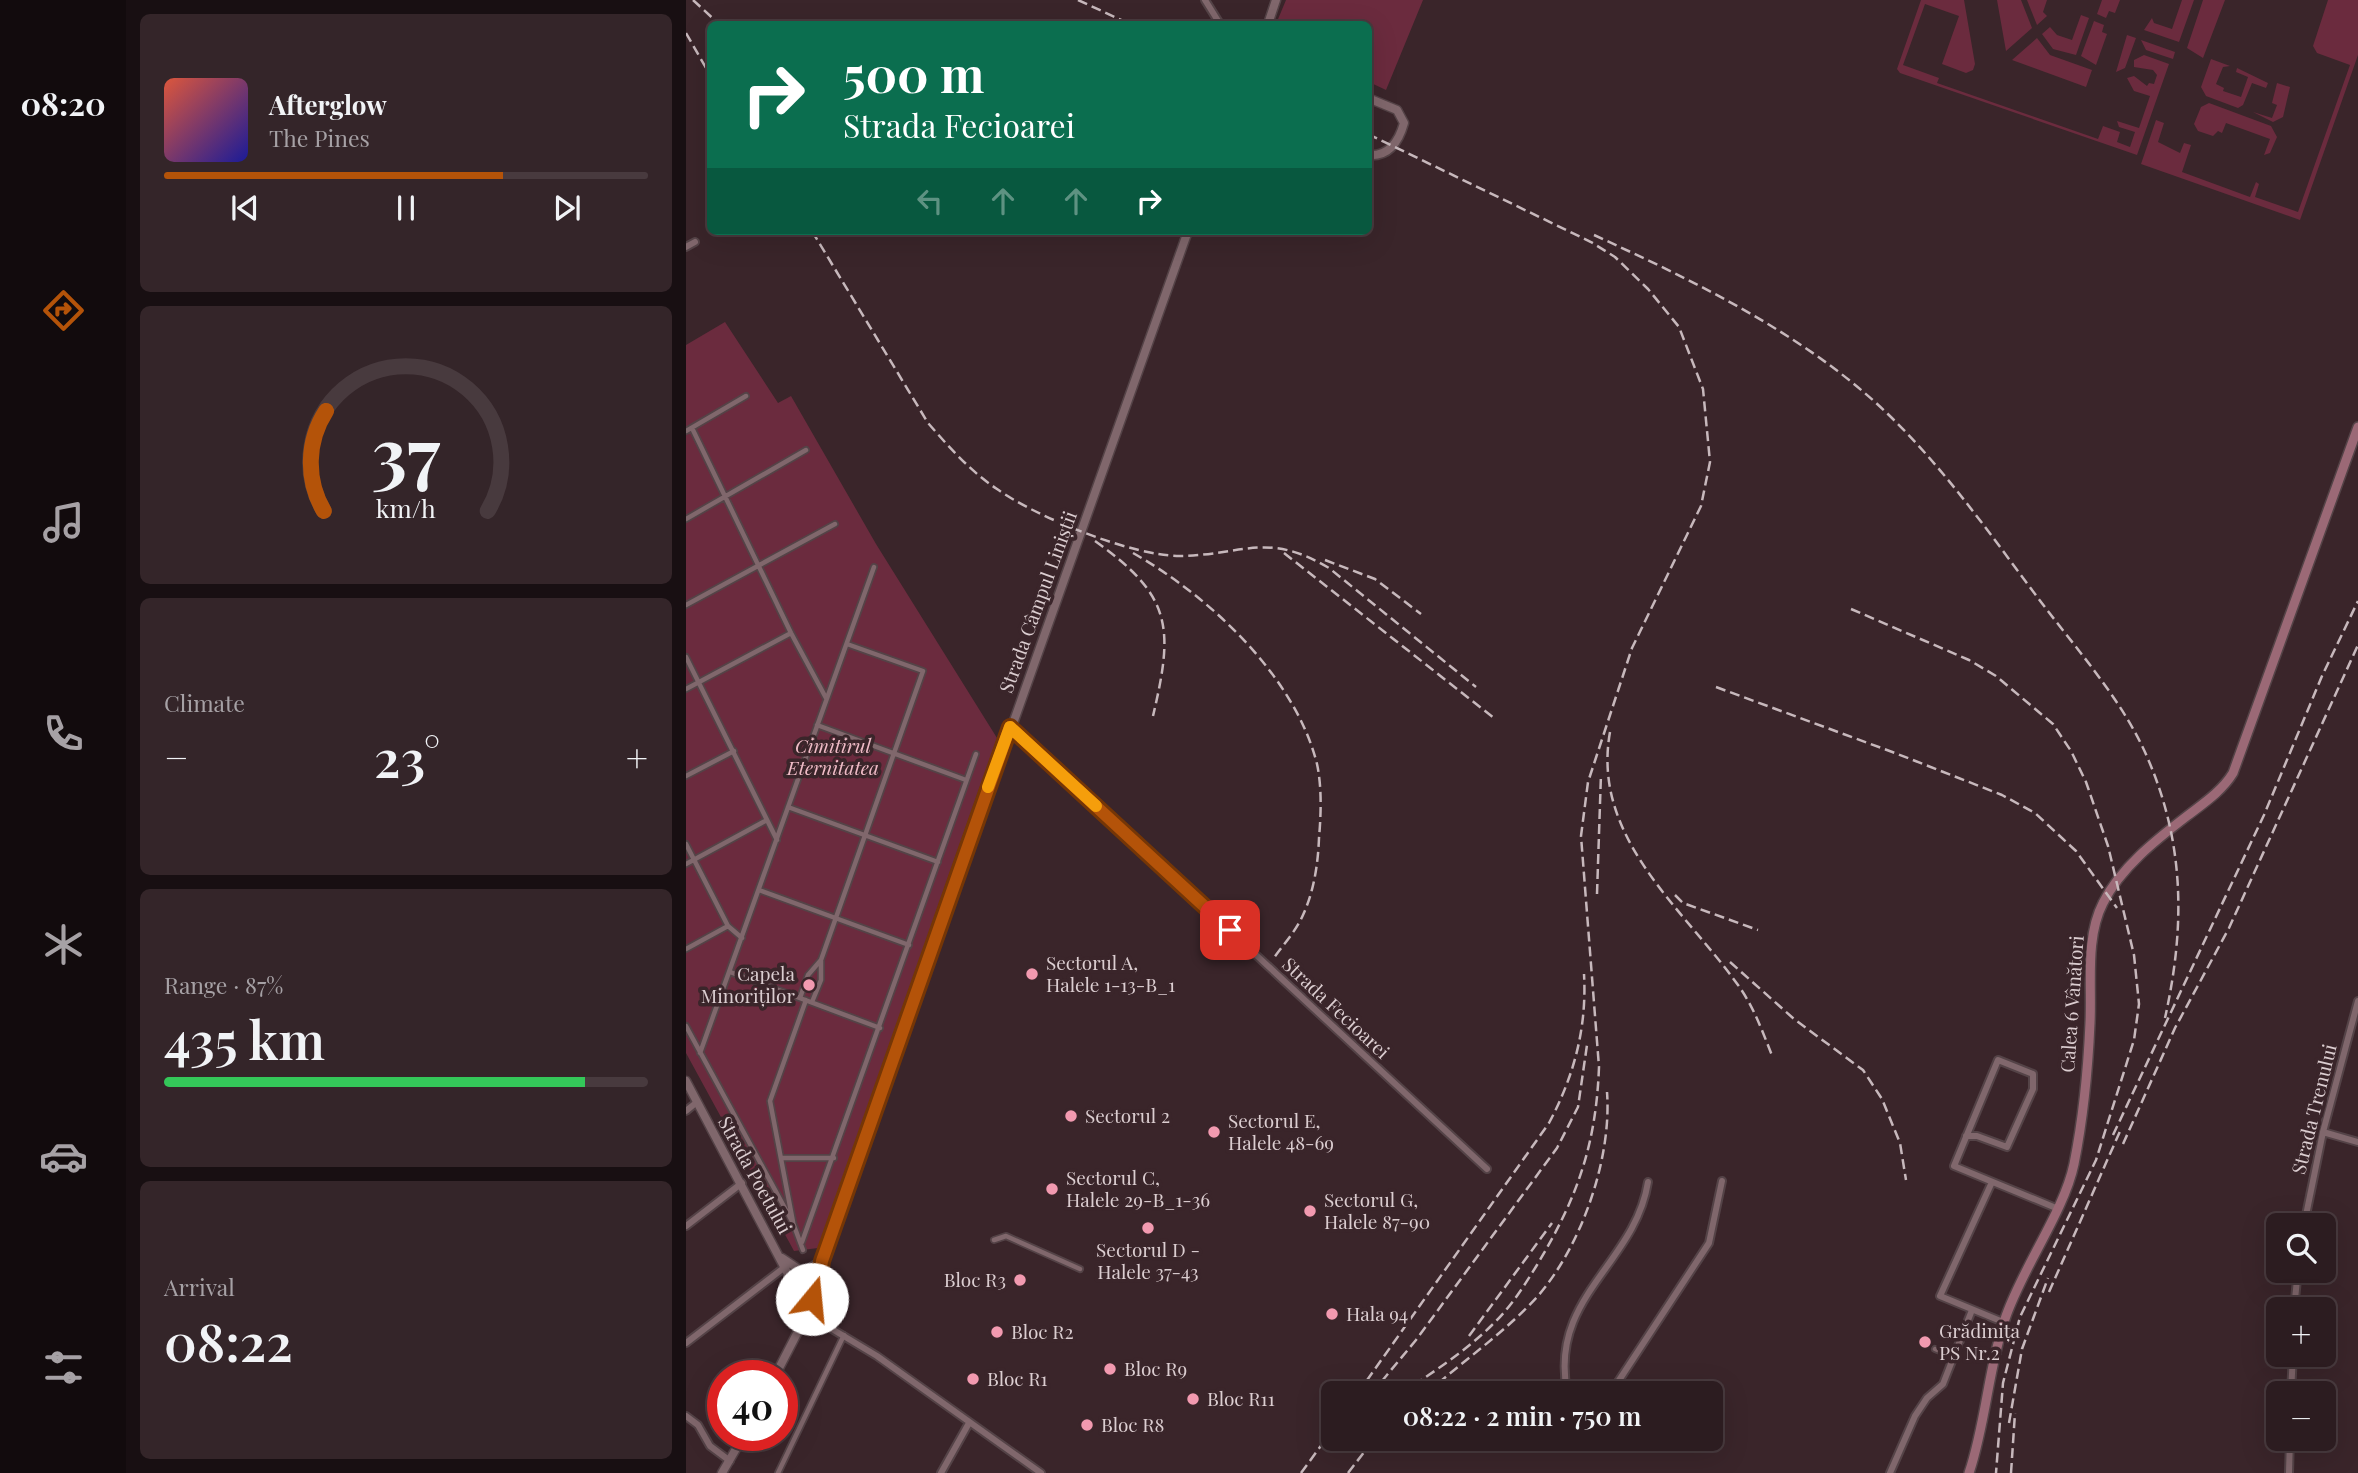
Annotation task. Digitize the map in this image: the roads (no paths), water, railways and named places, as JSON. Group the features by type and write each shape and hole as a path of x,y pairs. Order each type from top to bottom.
{"main road":[{"name":"Calea 6 Vânători","path":"1969,1473 1983,1429 2004,1322 2020,1278 2056,1208 2074,1163 2088,1052 2094,937 2098,916 2106,898 2136,861 2217,791 2233,773 2358,427"}],"street":[{"path":"1205,0 1218,21"},
{"path":"1269,21 1276,0"},
{"path":"1372,100 1397,110 1404,123 1396,143 1387,152 1372,154"},
{"name":"Strada Câmpul Liniștii","path":"783,1360 808,1313 822,1261 1187,235"},
{"path":"686,247 695,242"},
{"path":"746,396 689,429 791,634 826,698"},
{"path":"686,519 806,450"},
{"path":"686,605 835,524"},
{"path":"700,1053 874,567"},
{"path":"686,689 791,634"},
{"path":"806,1000 821,980 821,960 923,671 847,644"},
{"path":"686,657 777,839"},
{"path":"817,725 966,780"},
{"name":"Strada Fecioarei","path":"1010,727 1487,1169"},
{"path":"686,776 734,751"},
{"path":"802,1242 976,754"},
{"path":"788,807 938,862"},
{"path":"686,864 767,820"},
{"path":"686,844 728,926 742,938"},
{"path":"759,890 909,945"},
{"path":"686,949 728,926"},
{"path":"793,1223 770,1101 806,1000 808,975 821,960"},
{"path":"730,972 880,1028"},
{"name":"Strada Trenului","path":"2306,1213 2323,1132 2358,1001"},
{"path":"686,1026 793,1223 803,1250"},
{"path":"1966,1136 1977,1136 2007,1147 2033,1089 2034,1074 1998,1060 1966,1136 1954,1166 2056,1208"},
{"name":"Strada Poetului","path":"686,1081 797,1285 808,1313"},
{"path":"686,1111 697,1102"},
{"path":"2323,1132 2358,1142"},
{"path":"782,1158 834,1158"},
{"path":"1619,1381 1709,1243 1723,1181"},
{"path":"1566,1381 1564,1355 1567,1333 1581,1304 1639,1217 1648,1182"},
{"path":"1992,1182 1940,1296 2004,1322"},
{"path":"686,1226 742,1183"},
{"path":"994,1240 1006,1236 1080,1269"},
{"path":"782,1258 806,1272 814,1284 805,1291 797,1285 797,1276 806,1272 822,1261"},
{"path":"686,1343 785,1267"},
{"path":"1890,1473 1915,1416 1927,1398 1943,1384 1972,1310"},
{"path":"808,1313 844,1335 1040,1473"},
{"path":"778,1473 844,1335"},
{"path":"1935,1349 1953,1356"},
{"path":"686,1416 698,1425 726,1468 735,1451"},
{"path":"941,1473 968,1423"},
{"path":"2289,1473 2290,1451"}],"railway":[{"path":"693,0 716,21"},
{"path":"1078,0 1124,21"},
{"path":"686,33 707,70"},
{"path":"1372,136 1591,242 1615,257 1648,289 1679,327 1703,389 1710,462 1701,506 1632,648 1588,782 1581,836 1599,1067 1594,1122 1582,1170 1551,1240 1511,1304 1472,1343 1420,1381"},
{"path":"814,235 928,423 969,467 997,489 1059,523 1137,549 1180,556 1271,548 1289,550 1307,557 1329,568 1476,687"},
{"path":"1594,235 1705,289 1777,329 1844,376 1875,402 1942,473 2099,678 2138,738 2160,791 2169,823 2175,855 2178,919 2172,985 2165,1018"},
{"path":"1095,541 1139,579 1153,597 1161,616 1164,659 1153,716"},
{"path":"1133,553 1162,571 1219,615 1269,670 1290,700 1306,731 1320,782 1316,867 1303,915 1273,959"},
{"path":"1284,553 1494,718"},
{"path":"1325,560 1375,579 1421,614"},
{"path":"2113,1135 2264,815 2322,676 2358,601"},
{"path":"1851,609 1969,660 1996,676 2053,724 2071,751 2086,782 2108,846 2134,955 2139,1004 2134,1040 2096,1160 2020,1317 2003,1383 1996,1473"},
{"path":"2123,1144 2175,1028 2229,928 2358,645"},
{"path":"1716,687 2002,795 2035,813 2076,851 2117,908"},
{"path":"1610,732 1608,770 1614,805 1628,838 1668,899 1744,993 1773,1058"},
{"path":"1597,894 1601,774"},
{"path":"1675,895 1683,903 1758,930"},
{"path":"1730,962 1794,1019 1863,1070 1882,1099 1900,1143 1906,1180"},
{"path":"1366,1381 1549,1123 1577,1051 1583,1013 1584,974"},
{"path":"1382,1381 1416,1340 1557,1148 1578,1107 1587,1045"},
{"path":"1441,1381 1497,1335 1537,1297 1567,1253 1580,1228 1599,1173 1607,1118 1607,1092"},
{"path":"2049,1292 2121,1129"},
{"path":"1469,1336 1552,1223"},
{"path":"2009,1423 2022,1349 2048,1278"},
{"path":"2011,1473 2015,1413"},
{"path":"1301,1473 1321,1446"},
{"path":"1348,1473 1365,1451"}],"place":[{"name":"Sectorul A, Halele 1-13-B_1","path":"1032,974"},
{"name":"Capela Minoriților","path":"809,985"},
{"name":"Sectorul 2","path":"1071,1116"},
{"name":"Sectorul E, Halele 48-69","path":"1214,1132"},
{"name":"Sectorul C, Halele 29-B_1-36","path":"1052,1189"},
{"name":"Sectorul G, Halele 87-90","path":"1310,1211"},
{"name":"Sectorul D - Halele 37-43","path":"1148,1228"},
{"name":"Bloc R3","path":"1020,1280"},
{"name":"Hala 94","path":"1332,1314"},
{"name":"Bloc R2","path":"997,1332"},
{"name":"Grădinița PS Nr.2","path":"1925,1342"},
{"name":"Bloc R9","path":"1110,1369"},
{"name":"Bloc R1","path":"973,1379"},
{"name":"Bloc R11","path":"1193,1399"},
{"name":"Bloc R8","path":"1087,1425"}],"park label":[{"name":"Cimitirul Eternitatea","path":"833,757"}]}
